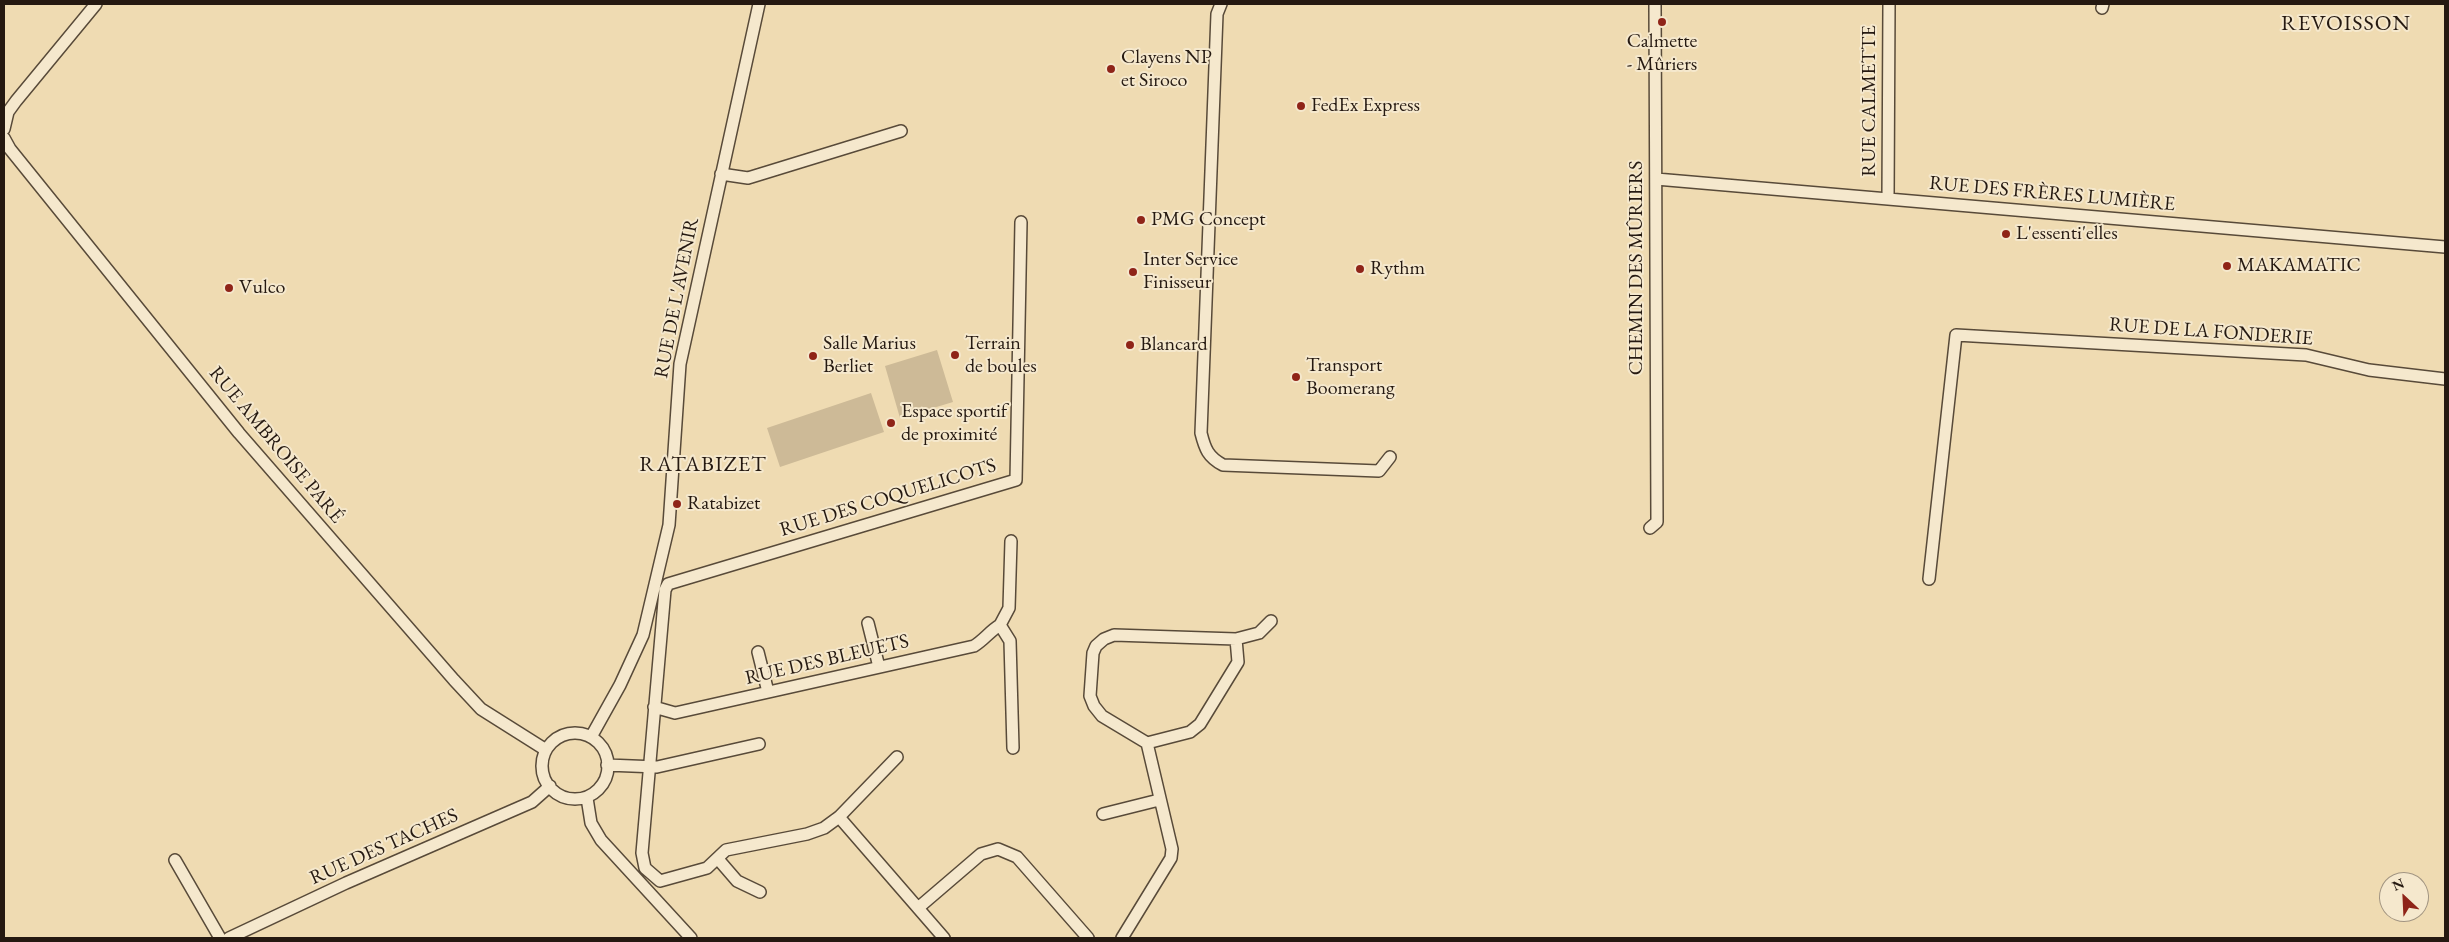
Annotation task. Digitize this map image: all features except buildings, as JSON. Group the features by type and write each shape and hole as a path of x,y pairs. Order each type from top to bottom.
{"street":[{"path":"4,129 8,112 16,101 96,4"},
{"name":"RUE DE L'AVENIR","path":"590,737 620,685 643,635 669,525 680,364 760,4"},
{"path":"1222,4 1217,14 1201,433 1205,449 1213,460 1223,465 1379,471 1390,457"},
{"name":"CHEMIN DES MÛRIERS","path":"1650,528 1657,522 1655,4"},
{"name":"RUE CALMETTE","path":"1888,199 1889,4"},
{"path":"721,174 748,178 901,131"},
{"name":"RUE AMBROISE PARÉ","path":"4,138 16,157 239,433 454,680 481,709 546,750"},
{"name":"RUE DES FRÈRES LUMIÈRE","path":"1656,179 2445,247"},
{"name":"RUE DES COQUELICOTS","path":"654,707 665,590 668,584 1016,480 1021,222"},
{"name":"RUE DE LA FONDERIE","path":"1929,579 1956,335 2306,355 2370,370 2445,379"},
{"name":"RUE DES BLEUETS","path":"654,707 675,713 974,646 983,640 990,630 1000,625 1009,608 1011,541"},
{"path":"1236,639 1238,662 1200,724 1190,732 1147,743 1102,716 1094,706 1090,696 1093,653 1096,646 1104,639 1114,635 1236,639 1259,633 1271,621"},
{"path":"868,623 879,667"},
{"path":"1000,625 1010,641 1013,748"},
{"path":"758,652 768,692"},
{"path":"654,707 642,853 645,868 660,881 707,868 726,850 807,834 824,828 839,817 896,756"},
{"path":"577,732 590,737 603,748 608,765 604,781 596,792 587,798 570,800 561,797 550,786 543,772 546,750 554,740 568,733 577,732"},
{"path":"1122,938 1171,858 1172,849 1147,743"},
{"path":"608,765 657,768 759,744"},
{"name":"RUE DES TACHES","path":"229,938 346,883 532,802 550,786"},
{"path":"587,798 591,824 601,840 691,938"},
{"path":"1103,814 1159,800"},
{"path":"839,817 944,938"},
{"path":"918,908 981,854 998,849 1017,857 1088,938"},
{"path":"718,859 736,881 760,892"},
{"path":"175,860 220,938"}],"shaded area":[{"path":"937,350 953,402 900,418 885,366"},
{"path":"871,393 884,432 780,467 767,428"}],"place":[{"name":"Calmette - Mûriers","path":"1662,22"},
{"name":"Clayens NP et Siroco","path":"1111,69"},
{"name":"FedEx Express","path":"1301,106"},
{"name":"PMG Concept","path":"1141,220"},
{"name":"L'essenti'elles","path":"2006,234"},
{"name":"MAKAMATIC","path":"2227,266"},
{"name":"Rythm","path":"1360,269"},
{"name":"Inter Service Finisseur","path":"1133,272"},
{"name":"Vulco","path":"229,288"},
{"name":"Blancard","path":"1130,345"},
{"name":"Terrain de boules","path":"955,355"},
{"name":"Salle Marius Berliet","path":"813,356"},
{"name":"Transport Boomerang","path":"1296,377"},
{"name":"Espace sportif de proximité","path":"891,423"},
{"name":"Ratabizet","path":"677,504"}],"district":[{"name":"REVOISSON","path":"2346,24"},
{"name":"RATABIZET","path":"703,465"}]}
